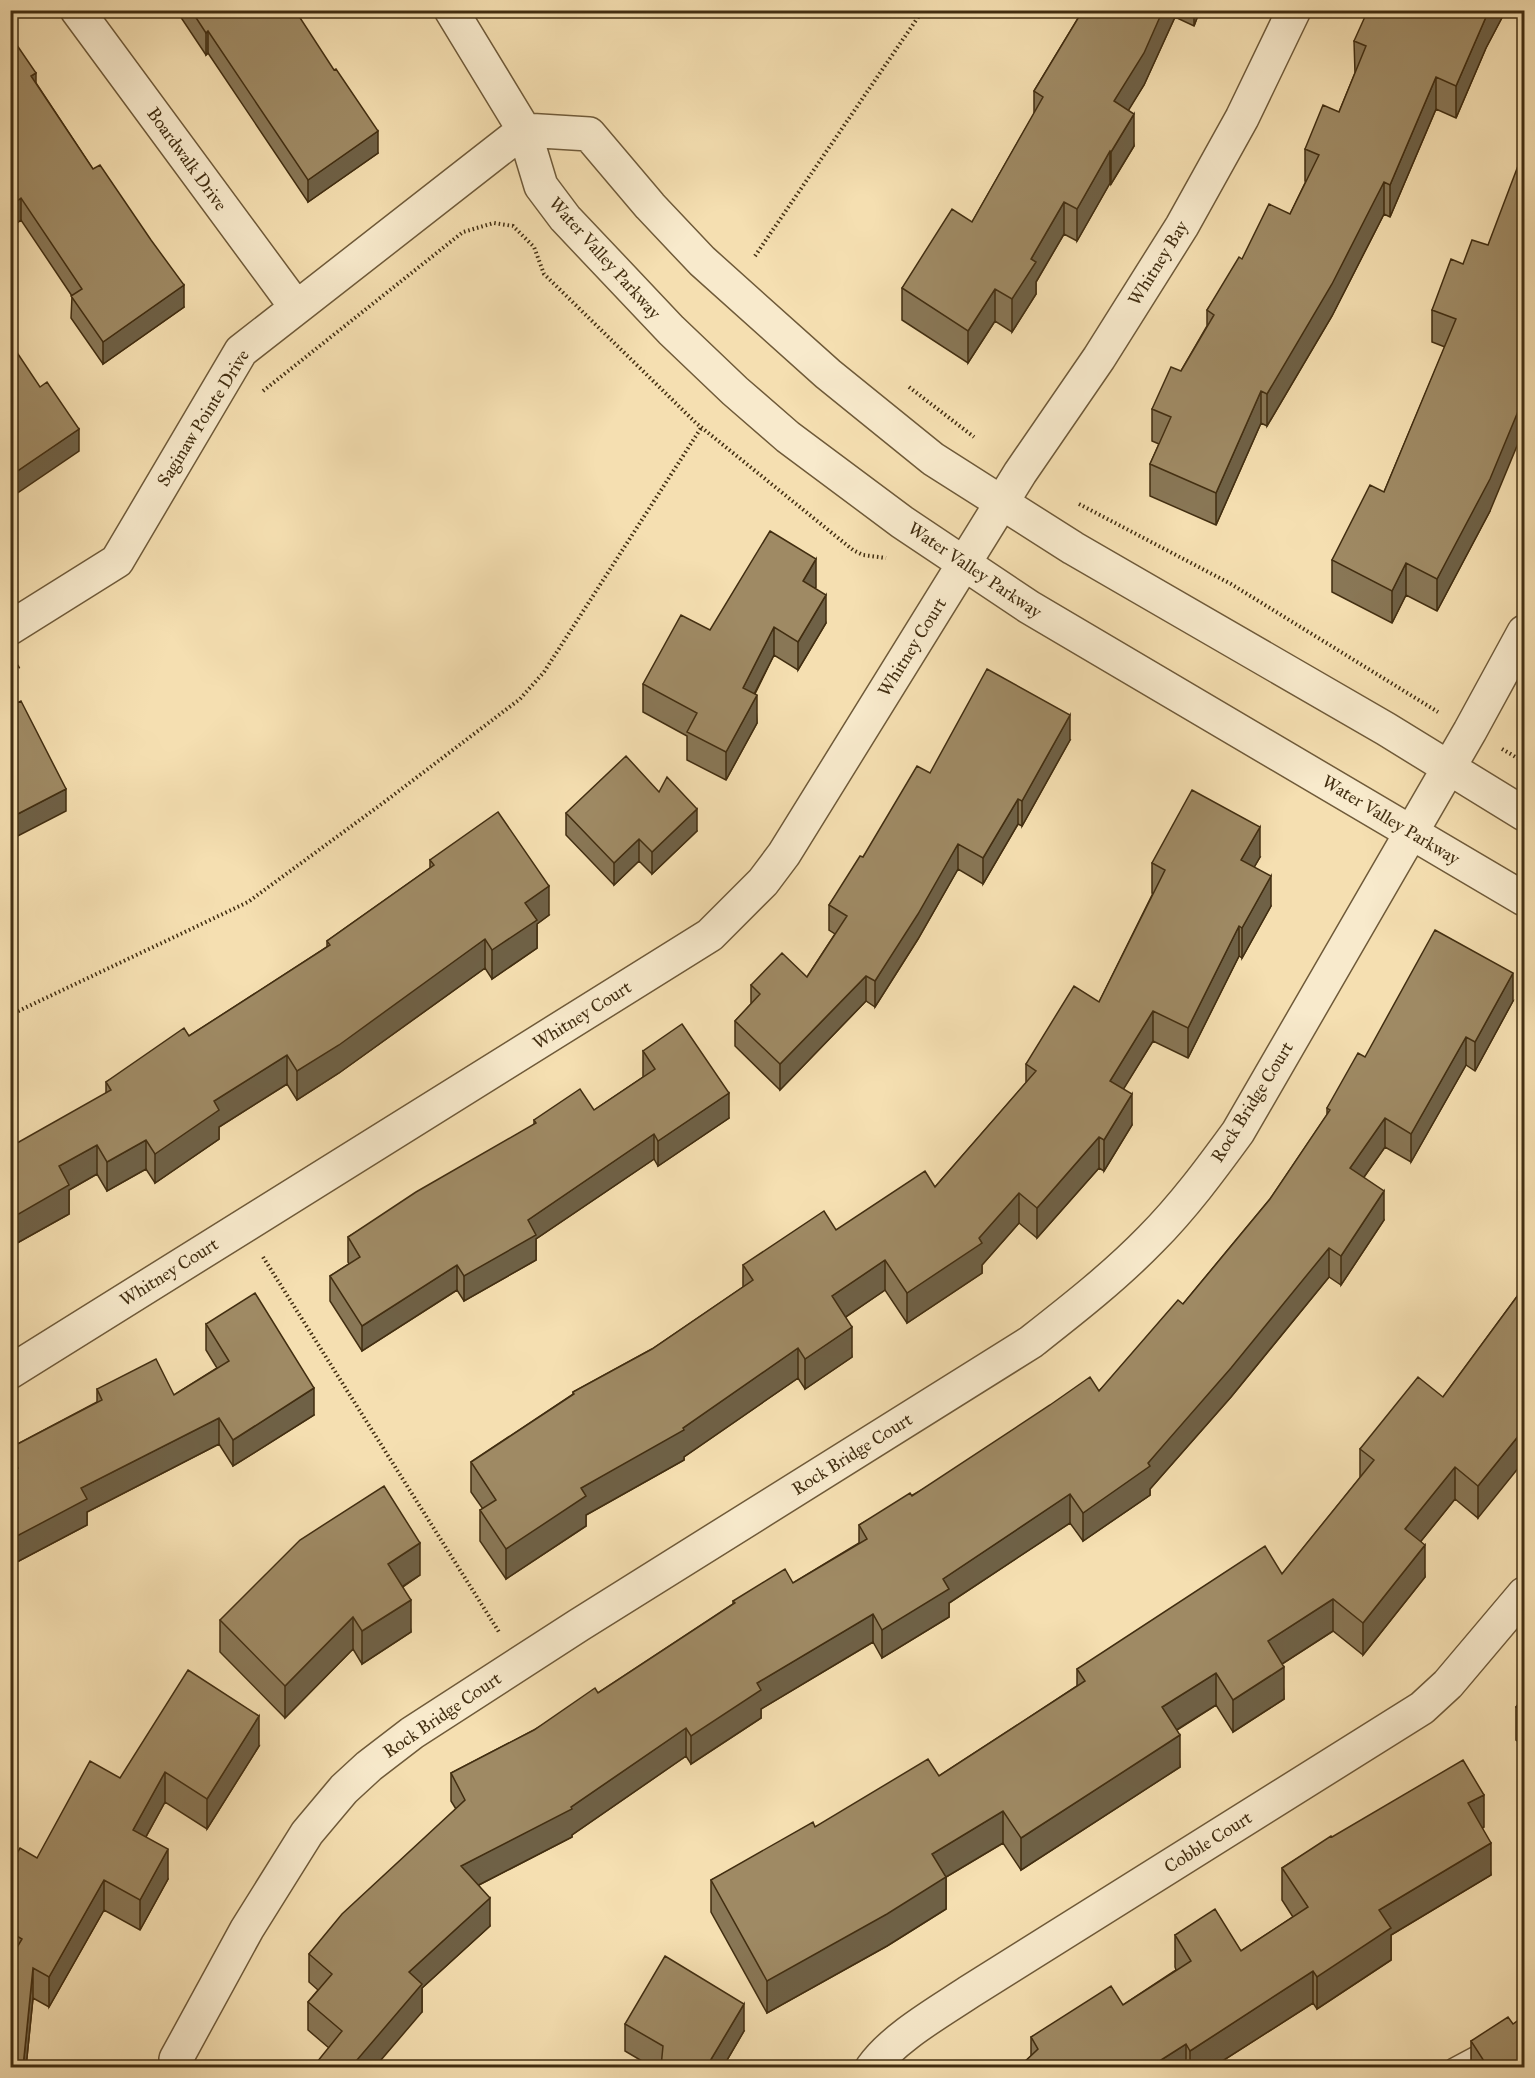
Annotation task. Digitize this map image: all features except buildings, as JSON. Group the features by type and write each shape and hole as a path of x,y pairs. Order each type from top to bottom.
{"street":[{"name":"Boardwalk Drive","path":"77,10 296,307"},
{"name":"Water Valley Parkway","path":"451,10 525,130 542,186 565,218 671,330 735,391 788,437 902,522 1039,613 1524,899"},
{"name":"Whitney Bay","path":"1001,503 1099,358 1182,226 1242,118 1294,10"},
{"name":"Saginaw Pointe Drive","path":"10,628 117,561 241,351 525,130"},
{"path":"525,130 589,134 650,207 702,261 811,359 933,459 1073,548 1386,729 1524,814"},
{"name":"Whitney Court","path":"10,1372 710,935 763,882 784,854 1001,503"},
{"name":"Rock Bridge Court","path":"176,2059 247,1929 307,1833 344,1789 369,1766 412,1733 519,1664 1031,1342 1095,1291 1152,1239 1209,1171 1238,1132 1412,832 1524,632"},
{"name":"Cobble Court","path":"872,2067 880,2056 969,1992 1422,1708 1448,1684 1524,1594"}],"lane":[{"path":"1453,2067 1524,2030"}],"path":[{"path":"262,392 463,231 494,224 513,226 534,247 544,274 701,428 853,550 864,555 891,559"},
{"path":"10,1015 248,902 520,699 544,672 701,428"},
{"path":"10,671 30,660"},
{"path":"244,1226 519,1664"}]}
